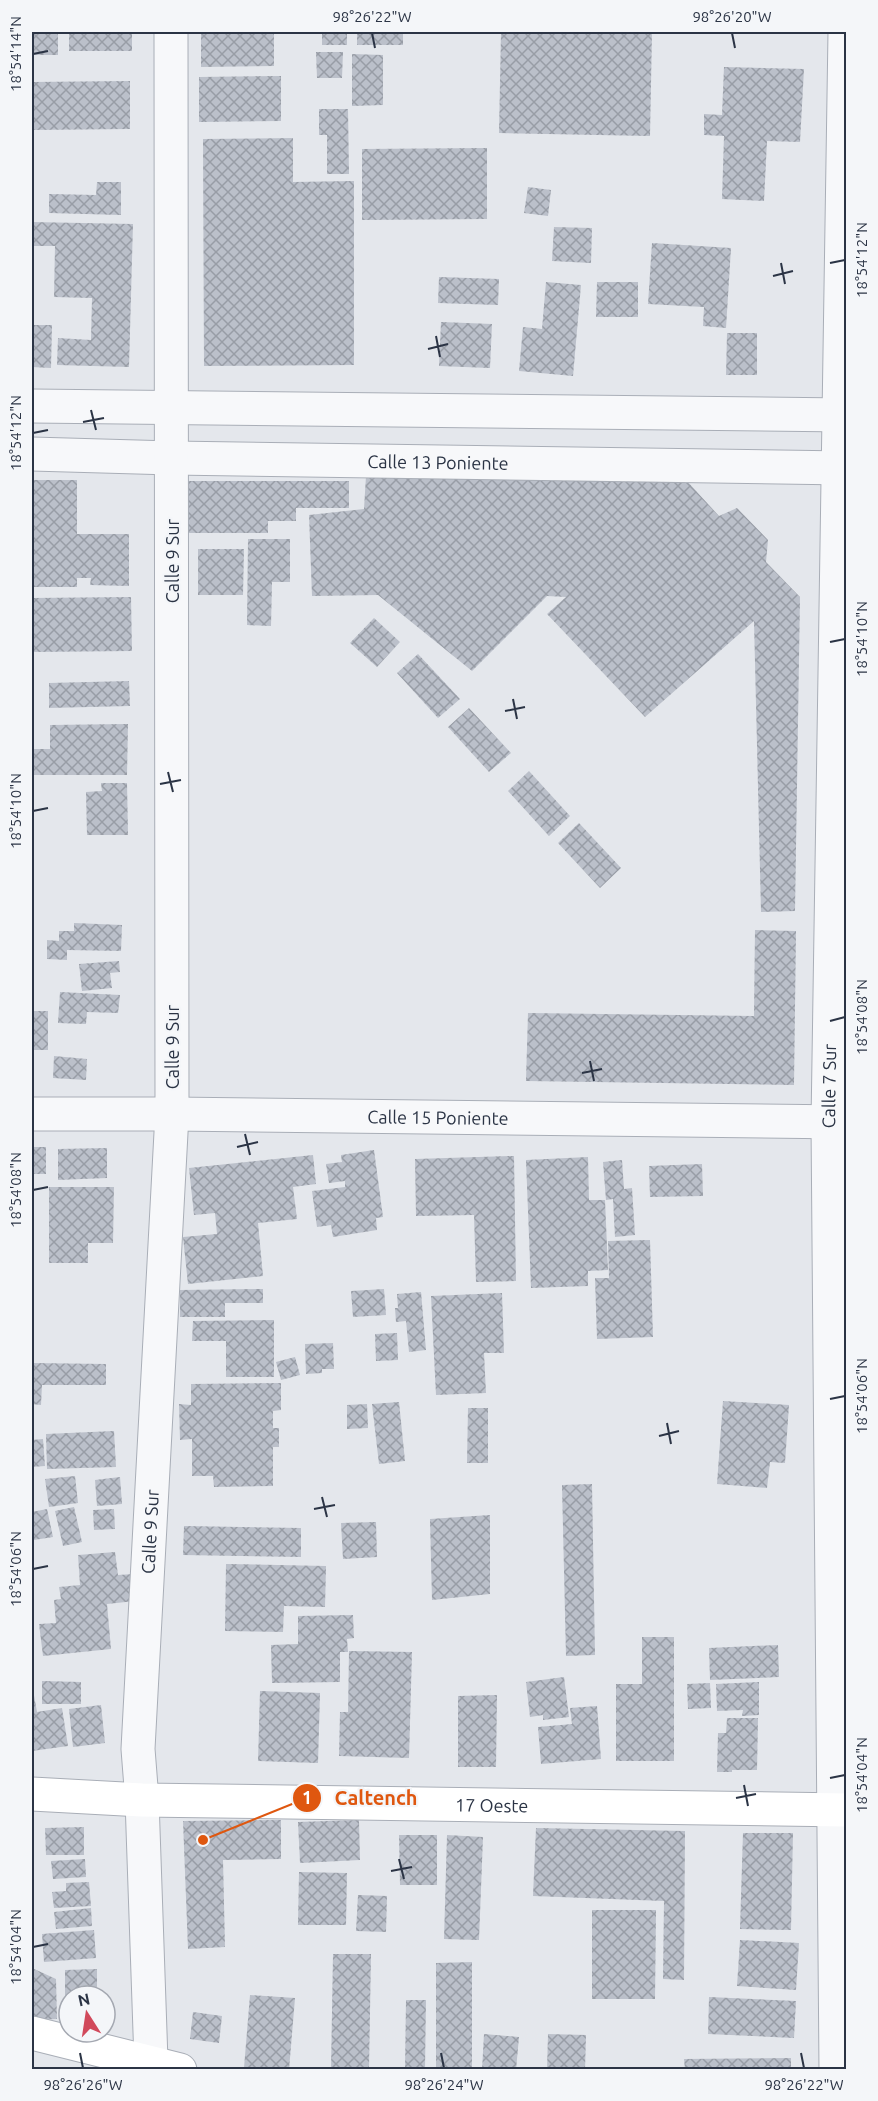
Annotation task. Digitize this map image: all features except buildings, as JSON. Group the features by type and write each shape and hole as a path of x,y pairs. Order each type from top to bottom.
{"street":[{"name":"Calle 9 Sur","path":"165,2066 138,1749 172,1114 171,32"},
{"name":"Calle 7 Sur","path":"836,2070 840,1810 837,1123 845,32"},
{"path":"32,406 843,415"},
{"name":"Calle 13 Poniente","path":"32,454 842,468"},
{"name":"Calle 15 Poniente","path":"32,1114 837,1123"},
{"name":"17 Oeste","path":"32,1794 142,1800 840,1810"},
{"path":"32,2033 165,2066"}],"place":[{"name":"Caltench","path":"203,1840"}]}
